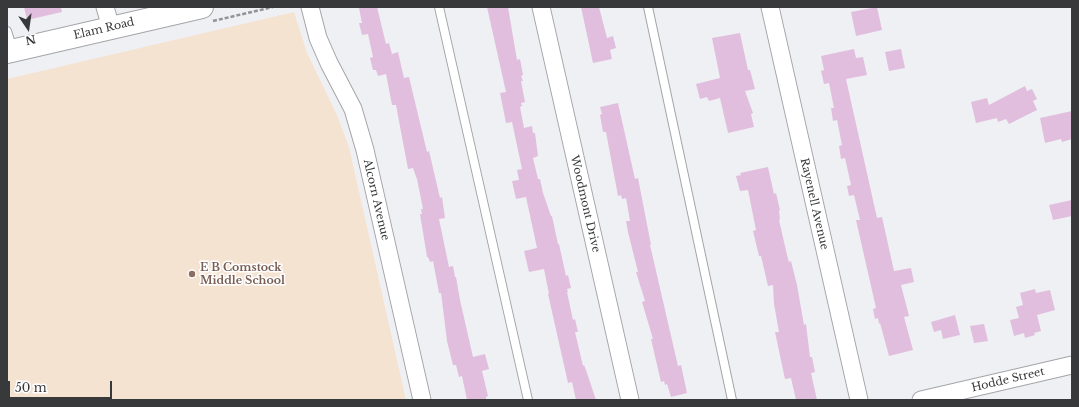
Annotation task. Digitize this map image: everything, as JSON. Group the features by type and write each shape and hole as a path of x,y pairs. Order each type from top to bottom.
{"street":[{"path":"105,7 111,28"},
{"name":"Elam Road","path":"9,44 111,28 202,7"},
{"name":"Alcorn Avenue","path":"310,7 318,38 353,110 365,150 422,400"},
{"name":"Woodmont Drive","path":"541,7 630,400"},
{"name":"Rayenell Avenue","path":"770,7 859,400"},
{"name":"Hodde Street","path":"921,400 1072,365"}],"lane":[{"path":"439,7 528,400"},
{"path":"648,7 732,400"}],"shaded area":[{"name":"E B Comstock Middle School","path":"294,12 307,53 337,115 349,147 406,400 7,400 7,79"}],"building":[{"path":"24,7 61,7 62,12 27,20"},
{"path":"377,7 386,44 389,43 392,54 398,52 404,78 409,77 427,152 429,151 440,198 442,197 445,218 439,219 449,267 453,266 456,277 473,357 485,354 489,369 482,371 488,396 486,397 486,400 467,400 462,376 459,377 456,365 453,365 447,341 441,293 439,293 433,261 430,262 427,257 420,214 422,214 421,209 423,209 417,179 413,168 408,169 396,105 392,105 386,74 378,76 376,70 373,70 370,58 373,57 368,34 362,35 359,23 362,23 359,8"},
{"path":"487,7 508,7 517,60 520,59 523,75 521,76 523,81 521,81 525,102 521,103 522,106 520,107 524,128 532,126 533,133 535,133 538,156 533,158 538,179 540,179 543,193 552,216 566,276 568,275 571,288 567,289 567,292 573,320 575,319 578,332 575,332 583,366 584,365 596,400 576,400 572,382 568,383 548,294 544,269 529,272 524,251 537,248 526,197 516,199 512,181 519,180 517,170 522,169 512,122 506,123 500,93 506,92"},
{"path":"581,7 599,7 607,38 613,36 616,48 610,50 612,59 593,63"},
{"path":"877,7 882,30 856,36 851,12"},
{"path":"740,33 748,70 750,70 755,89 745,91 753,113 751,114 754,127 728,133 720,98 709,101 707,97 700,99 696,84 720,78 712,38"},
{"path":"854,49 856,58 863,57 867,75 846,79 877,218 882,217 894,271 911,268 914,282 901,285 909,316 904,317 913,350 889,356 880,323 879,324 878,318 875,319 873,309 876,308 856,220 860,220 854,195 849,196 847,186 851,185 845,158 841,159 839,146 842,145 837,120 833,121 831,108 834,108 829,83 824,84 821,71 824,70 821,56"},
{"path":"901,49 905,68 889,71 885,52"},
{"path":"1025,86 1027,91 1032,89 1037,99 1033,101 1037,110 1009,124 1006,119 998,122 997,118 976,123 971,102 987,98 989,105"},
{"path":"618,103 635,179 638,178 650,245 678,366 681,365 687,393 671,397 667,384 665,385 664,381 661,382 651,339 653,339 642,302 645,301 636,272 638,272 628,232 626,221 630,221 626,198 622,199 621,195 618,196 606,132 603,132 600,107"},
{"path":"1072,111 1072,139 1062,142 1061,139 1045,143 1040,118"},
{"path":"768,167 774,194 776,193 780,210 779,220 787,255 789,262 791,261 797,285 804,325 806,324 810,357 812,357 815,372 811,373 817,400 796,400 791,378 785,379 775,332 779,332 774,304 773,285 768,286 761,256 759,256 753,231 756,230 748,190 740,191 736,176 741,175 740,173"},
{"path":"1072,200 1072,216 1053,220 1049,205"},
{"path":"1035,289 1036,293 1050,290 1055,310 1037,315 1041,331 1034,333 1035,335 1025,338 1024,333 1014,336 1010,320 1019,318 1016,307 1023,305 1020,293"},
{"path":"955,315 960,335 943,339 941,330 934,332 931,322"},
{"path":"984,324 988,341 974,343 970,326"}],"place":[{"name":"E B Comstock Middle School","path":"192,274"}]}
